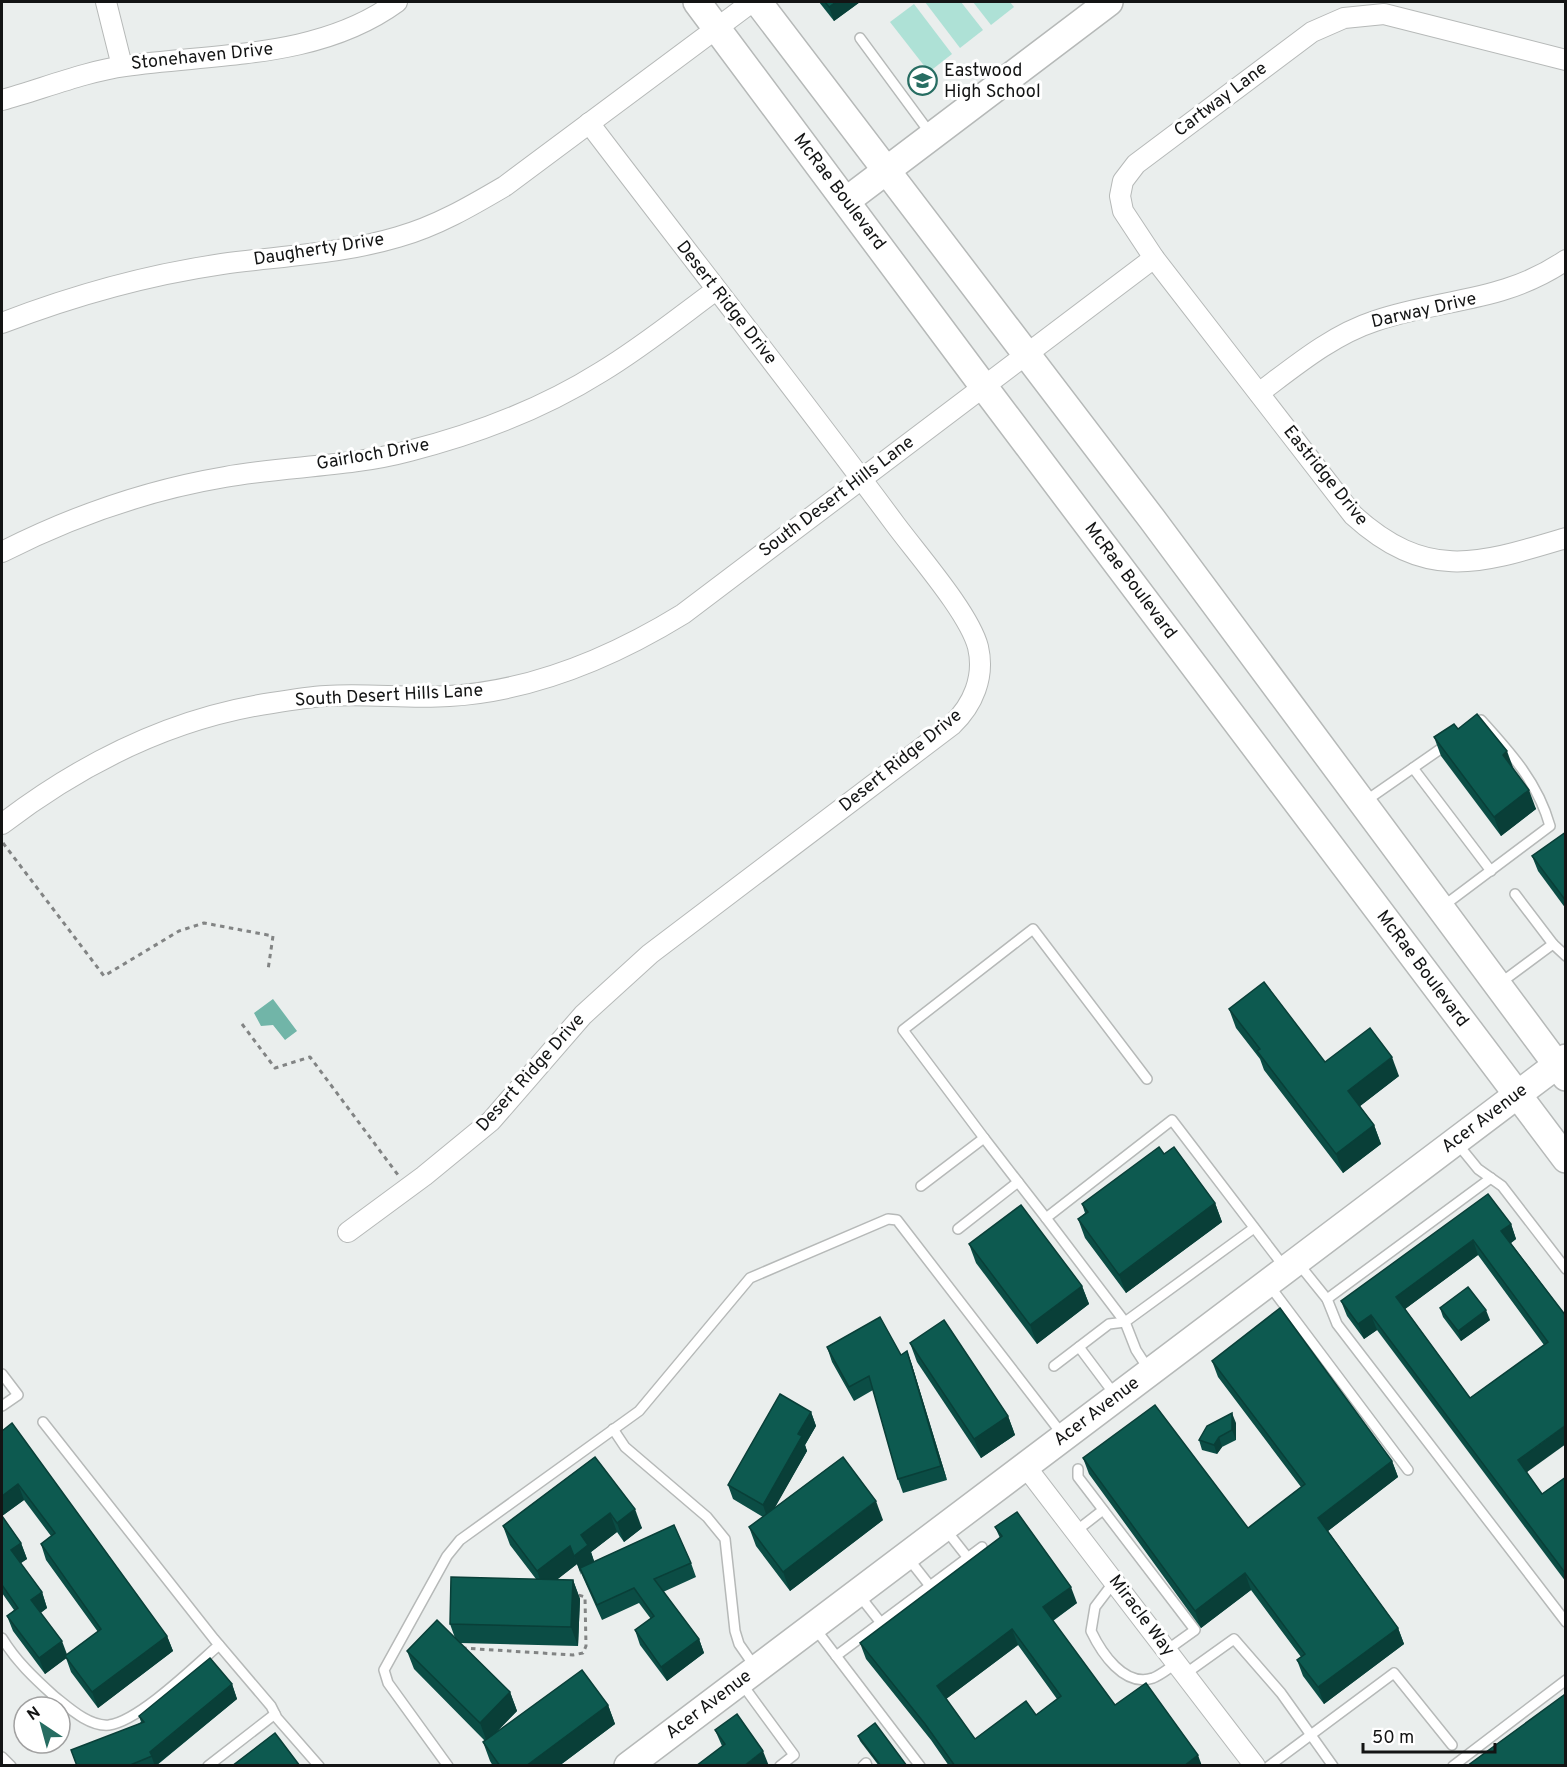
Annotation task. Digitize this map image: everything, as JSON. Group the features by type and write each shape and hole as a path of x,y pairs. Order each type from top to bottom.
{"main road":[{"name":"McRae Boulevard","path":"697,2 1566,1159"},
{"path":"758,2 1152,519 1440,909 1562,1067"},
{"path":"846,201 1109,2"},
{"name":"Acer Avenue","path":"628,1766 1517,1095 1562,1067"}],"street":[{"path":"106,2 122,66"},
{"name":"Stonehaven Drive","path":"2,100 122,66 289,47 319,41 371,18 397,2"},
{"name":"Daugherty Drive","path":"2,323 76,298 175,273 222,264 364,246 407,234 469,207 496,191 752,2"},
{"name":"Cartway Lane","path":"1154,258 1123,211 1120,196 1123,181 1129,170 1312,32 1344,18 1384,14 1566,60"},
{"name":"Desert Ridge Drive","path":"348,1232 408,1188 491,1121 582,1015 633,969 952,725 971,702 978,685 980,667 973,632 861,478 589,123"},
{"path":"1027,355 1154,258"},
{"name":"Eastridge Drive","path":"1154,258 1353,515 1371,531 1396,547 1419,556 1448,562 1477,562 1566,538"},
{"name":"Darway Drive","path":"1259,393 1322,347 1358,328 1400,314 1507,290 1536,278 1566,260"},
{"name":"Gairloch Drive","path":"2,552 97,511 173,488 225,477 361,461 406,452 487,428 558,397 600,373 716,290"},
{"name":"South Desert Hills Lane","path":"2,824 62,781 105,756 158,732 209,717 269,703 328,696 451,696 535,680 592,662 642,639 683,614 1027,355"},
{"name":"Miracle Way","path":"1026,1467 1257,1765"}],"lane":[{"path":"860,39 932,136"},
{"path":"1440,909 1550,825 1543,801 1521,765 1481,720 1472,727"},
{"path":"1362,803 1462,734"},
{"path":"1413,768 1491,871"},
{"path":"1515,894 1553,944 1566,956"},
{"path":"1147,1079 1033,929 903,1030 1125,1322 1136,1350 1150,1372"},
{"path":"1497,985 1553,944"},
{"path":"1046,1218 1173,1120 1254,1227 1284,1271 1408,1470"},
{"path":"921,1186 984,1138"},
{"path":"1456,1141 1478,1169 1502,1186 1566,1269"},
{"path":"1327,1299 1491,1178"},
{"path":"958,1229 1018,1182"},
{"path":"448,1766 388,1683 384,1670 447,1556 460,1540 639,1411 750,1278 888,1219 897,1220 1065,1437"},
{"path":"1054,1366 1109,1324 1125,1322 1254,1227"},
{"path":"1284,1271 1327,1299 1337,1324 1566,1622"},
{"path":"1079,1347 1117,1397"},
{"path":"2,1374 18,1395 2,1407"},
{"path":"43,1422 219,1645 319,1766"},
{"path":"613,1429 625,1448 707,1517 725,1539 735,1631 748,1675 794,1755 780,1766"},
{"path":"1078,1469 1078,1477 1195,1630 1176,1662"},
{"path":"1076,1531 1103,1510"},
{"path":"945,1528 968,1558"},
{"path":"836,1656 982,1547"},
{"path":"907,1556 930,1586"},
{"path":"1114,1582 1095,1607 1091,1631 1121,1673 1137,1679 1151,1679 1176,1662 1234,1639 1281,1693 1333,1766"},
{"path":"858,1593 881,1623"},
{"path":"813,1626 920,1766"},
{"path":"2,1638 27,1672 70,1710 91,1721 107,1725 126,1720 164,1693 219,1645"},
{"path":"1257,1765 1310,1735 1394,1673 1452,1745"},
{"path":"1454,1766 1566,1680"},
{"path":"208,1766 275,1714"},
{"path":"2,1757 11,1766"}],"path":[{"path":"2,841 104,976 179,931 204,923 273,936 268,970"},
{"path":"242,1024 275,1068 310,1057 408,1188"},
{"path":"455,1646 573,1655 583,1653 586,1646 585,1598 570,1594"}],"shaded area":[{"path":"925,2 961,2 983,30 960,48"},
{"path":"973,2 1010,2 1014,7 991,25"},
{"path":"914,4 952,54 929,72 890,22"},
{"path":"273,999 297,1031 285,1040 273,1025 261,1026 254,1013"}],"building":[{"path":"825,2 836,2 829,7"},
{"path":"1477,714 1507,751 1503,755 1529,790 1494,817 1434,737 1454,724 1458,729"},
{"path":"1566,832 1566,901 1532,856"},
{"path":"1264,982 1325,1062 1370,1028 1392,1057 1348,1091 1374,1125 1336,1154 1257,1051 1260,1049 1229,1009"},
{"path":"1159,1147 1164,1154 1174,1147 1215,1203 1119,1275 1078,1219 1088,1212 1082,1204"},
{"path":"1488,1194 1511,1224 1501,1231 1566,1316 1566,1425 1518,1460 1542,1494 1566,1477 1566,1574 1371,1315 1358,1324 1341,1301","holes":["1473,1240 1548,1342 1470,1398 1396,1297"]},
{"path":"1021,1205 1082,1286 1030,1325 969,1244"},
{"path":"1468,1287 1486,1310 1458,1331 1440,1308"},
{"path":"1280,1308 1392,1461 1318,1518 1398,1628 1318,1687 1297,1660 1305,1654 1245,1573 1195,1611 1083,1458 1155,1405 1248,1528 1305,1484 1212,1361"},
{"path":"880,1317 901,1355 907,1351 941,1466 898,1479 869,1376 849,1387 827,1347"},
{"path":"944,1320 1008,1416 974,1439 910,1343"},
{"path":"780,1394 811,1412 798,1434 802,1436 763,1505 728,1485"},
{"path":"1232,1413 1232,1430 1219,1437 1214,1445 1199,1440 1207,1426"},
{"path":"12,1423 167,1636 92,1692 65,1656 101,1629 41,1544 55,1533 18,1484 2,1496 2,1431"},
{"path":"595,1457 635,1509 617,1523 610,1513 581,1535 588,1545 574,1556 570,1546 537,1571 503,1526"},
{"path":"843,1457 876,1501 783,1572 749,1527"},
{"path":"1017,1512 1071,1587 1043,1607 1115,1705 1146,1683 1198,1755 1184,1766 955,1766 925,1724 860,1643 1002,1536 995,1527","holes":["1012,1629 1061,1696 1036,1715 1026,1701 975,1739 937,1686"]},
{"path":"2,1516 21,1543 11,1550 42,1592 31,1600 62,1641 39,1658 7,1616 18,1608 2,1585"},
{"path":"674,1525 691,1563 654,1579 699,1639 661,1667 635,1630 654,1616 634,1588 597,1605 580,1568"},
{"path":"451,1577 573,1580 571,1627 450,1624"},
{"path":"437,1620 510,1692 480,1723 407,1651"},
{"path":"210,1658 232,1684 150,1752 152,1756 128,1766 77,1766 72,1750 144,1722 139,1716"},
{"path":"582,1670 608,1705 526,1766 500,1766 483,1742"},
{"path":"1564,1695 1566,1697 1566,1766 1467,1766"},
{"path":"737,1714 763,1751 744,1766 696,1766 725,1744 715,1730"},
{"path":"875,1723 907,1766 881,1766 858,1736"},
{"path":"275,1733 300,1766 232,1766"}],"place":[{"name":"Eastwood High School","path":"923,81"}]}
